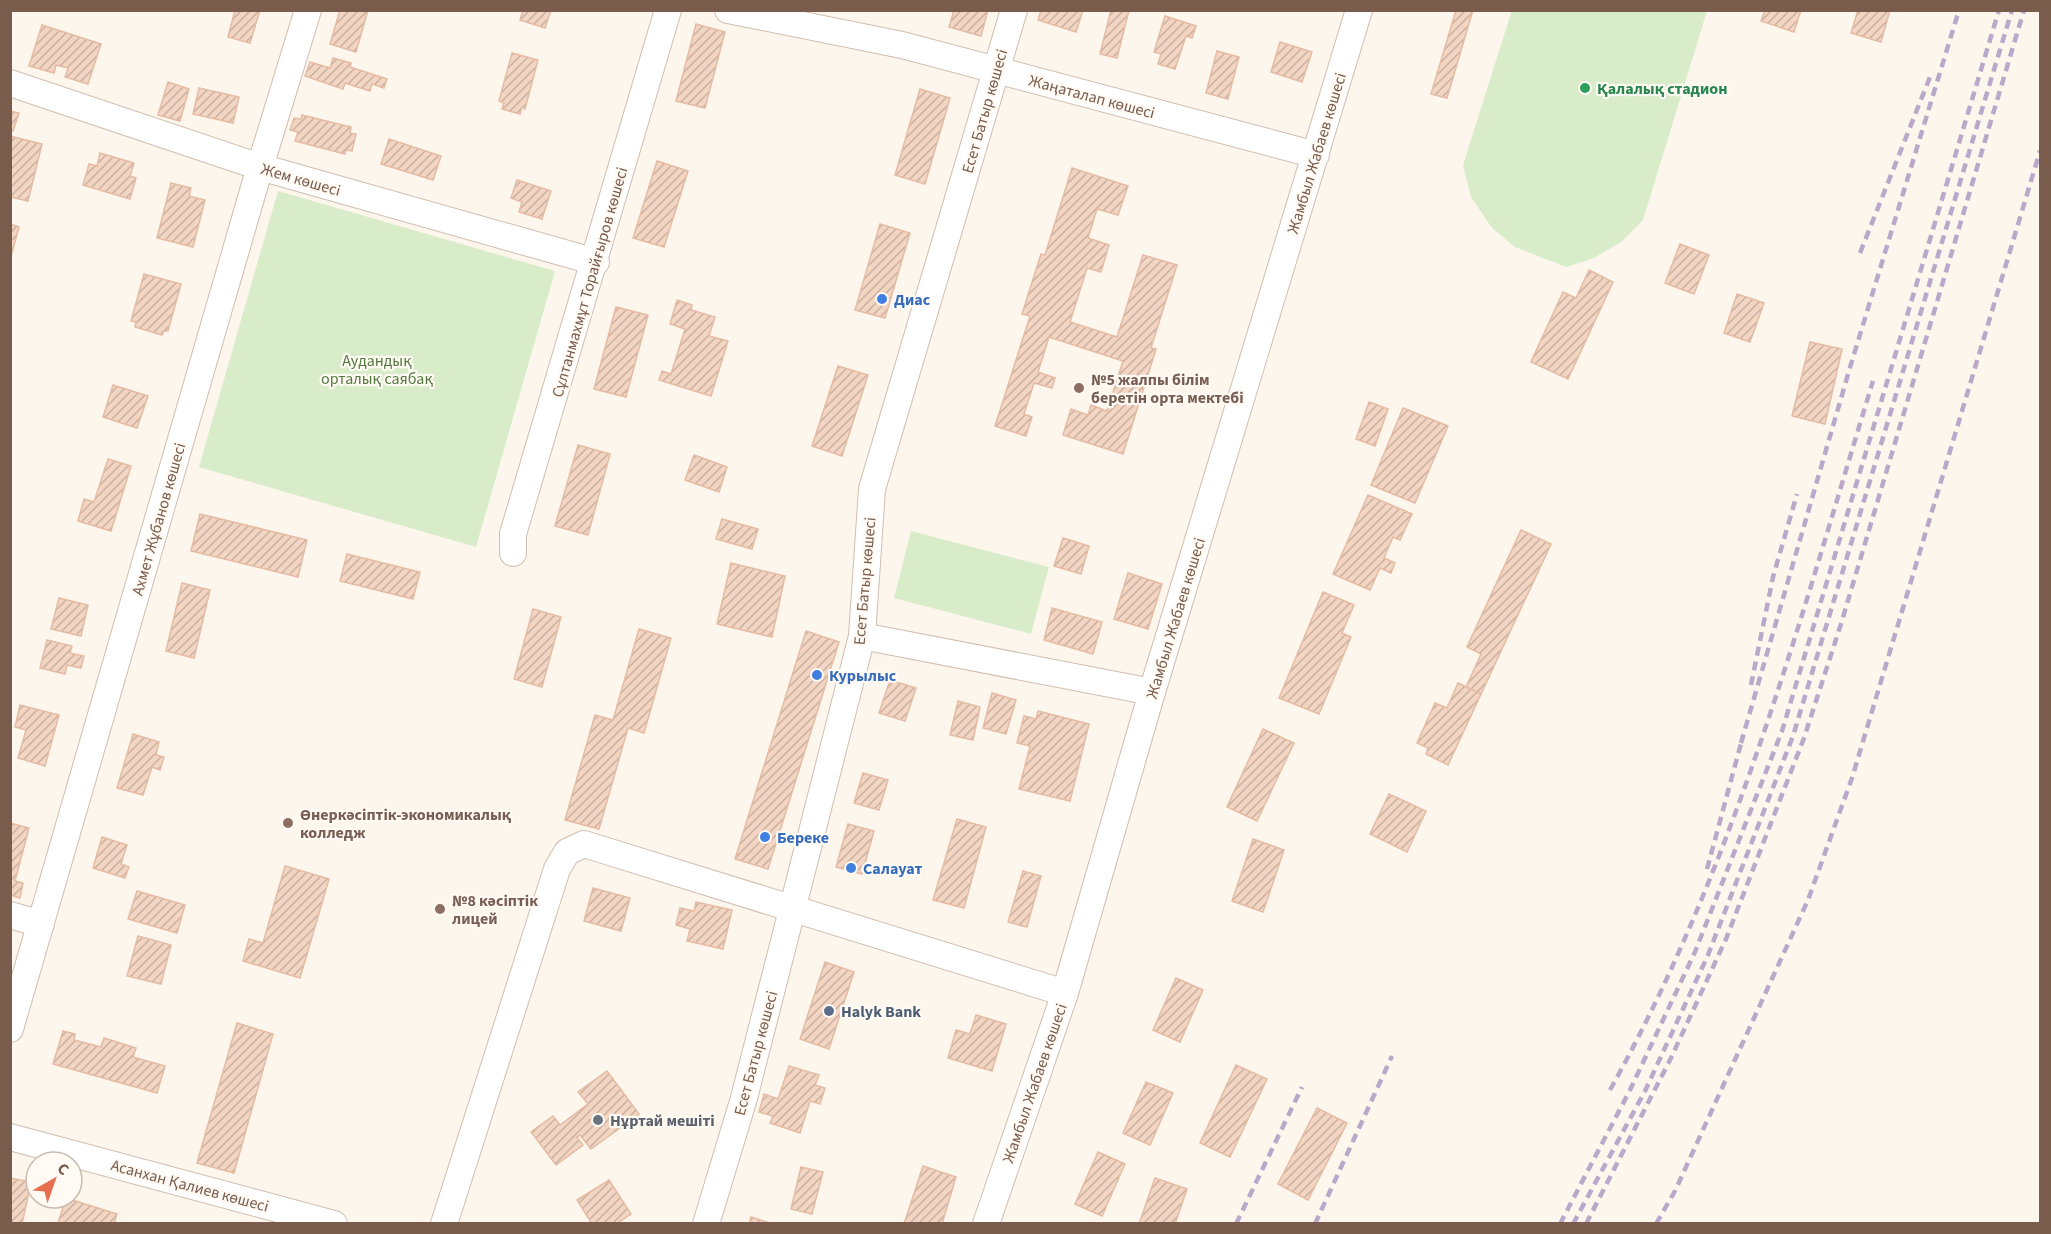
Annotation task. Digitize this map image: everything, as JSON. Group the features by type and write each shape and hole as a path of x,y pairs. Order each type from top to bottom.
{"street":[{"name":"Ахмет Жұбанов көшесі","path":"10,1029 260,167 308,10"},
{"name":"Сұлтанмахмұт Торайғыров көшесі","path":"513,554 513,534 596,262 668,10"},
{"name":"Жаңаталап көшесі","path":"728,10 902,45 1316,154"},
{"name":"Есет Батыр көшесі","path":"706,1224 744,1098 862,636 872,489 1014,10"},
{"name":"Жамбыл Жабаев көшесі","path":"986,1224 1065,993 1152,692 1359,10"},
{"name":"Жем көшесі","path":"10,83 260,167 596,262"},
{"path":"862,636 1152,692"},
{"path":"444,1224 557,869 567,852 584,844 1065,993"},
{"path":"10,915 41,924"},
{"name":"Асанхан Қалиев көшесі","path":"10,1137 334,1224"}],"green space":[{"name":"Қалалық стадион","path":"1512,10 1707,11 1643,220 1621,242 1594,258 1566,267 1515,247 1492,228 1471,197 1463,165"},
{"name":"Аудандық орталық саябақ","path":"278,191 555,271 476,547 199,467"},
{"path":"911,531 1049,567 1031,634 894,598"}],"building":[{"path":"235,10 260,10 250,43 228,37"},
{"path":"340,10 368,10 356,52 330,44"},
{"path":"523,10 551,10 545,28 520,20"},
{"path":"954,10 988,10 981,36 949,27"},
{"path":"1041,10 1083,10 1076,32 1038,20"},
{"path":"1111,10 1129,10 1117,58 1100,54"},
{"path":"1456,10 1473,10 1447,98 1431,94"},
{"path":"1765,10 1801,10 1794,32 1761,21"},
{"path":"1858,10 1890,10 1881,42 1851,33"},
{"path":"1165,16 1196,26 1192,38 1186,36 1175,69 1158,64 1161,54 1154,52"},
{"path":"696,24 725,32 705,108 676,101"},
{"path":"42,25 101,44 88,84 65,77 68,68 56,65 54,73 29,66"},
{"path":"1280,42 1312,52 1302,82 1271,72"},
{"path":"1217,51 1239,57 1228,99 1206,93"},
{"path":"512,53 538,60 525,109 522,107 520,114 502,109 504,103 499,101"},
{"path":"333,58 351,63 350,67 387,79 384,88 372,84 370,91 345,83 343,89 305,76 310,62 330,68"},
{"path":"168,82 189,89 180,121 158,115"},
{"path":"199,88 239,97 233,123 193,114"},
{"path":"920,89 950,98 925,184 895,175"},
{"path":"10,111 19,113 13,131 10,131"},
{"path":"302,115 351,127 350,133 356,134 352,151 346,150 345,154 295,141 298,132 290,130 294,118 301,119"},
{"path":"10,136 42,144 28,201 10,197"},
{"path":"389,139 441,156 433,180 381,164"},
{"path":"100,153 134,163 130,176 136,178 130,199 83,185 89,164 97,166"},
{"path":"657,161 688,171 664,247 633,238"},
{"path":"1072,168 1128,186 1118,215 1097,209 1088,238 1109,245 1101,272 1087,268 1070,322 1117,337 1143,255 1177,265 1151,348 1156,349 1123,454 1063,435 1071,409 1088,415 1091,405 1107,411 1123,361 1049,337 1038,372 1055,378 1052,388 1034,383 1024,414 1032,417 1026,436 995,426 1030,316 1022,314 1041,254 1045,255"},
{"path":"517,180 551,191 542,219 519,212 522,202 511,198"},
{"path":"171,183 191,188 189,196 205,200 193,247 157,238"},
{"path":"10,224 19,227 10,260"},
{"path":"880,224 910,233 885,318 855,310"},
{"path":"1680,244 1709,255 1694,294 1665,283"},
{"path":"1589,270 1613,282 1568,379 1531,362 1563,292 1576,298"},
{"path":"144,274 181,284 168,331 164,331 162,335 135,327 136,322 131,321"},
{"path":"1737,294 1764,303 1750,342 1724,333"},
{"path":"677,300 692,305 691,310 715,317 709,336 728,341 711,396 659,380 662,371 671,374 685,329 670,324"},
{"path":"616,307 648,315 626,397 594,389"},
{"path":"1810,342 1842,349 1825,424 1792,416"},
{"path":"838,366 868,375 842,456 812,446"},
{"path":"113,385 148,396 137,428 103,417"},
{"path":"1369,402 1388,409 1375,446 1356,439"},
{"path":"1403,408 1448,426 1415,503 1371,485"},
{"path":"578,445 610,454 588,535 555,526"},
{"path":"694,455 727,467 719,492 685,480"},
{"path":"108,459 131,466 111,531 78,521 84,499 94,502"},
{"path":"1368,495 1412,514 1400,540 1393,537 1384,558 1395,563 1391,573 1380,568 1370,590 1333,574"},
{"path":"200,514 307,540 298,577 191,551"},
{"path":"722,519 758,529 752,549 716,539"},
{"path":"1521,530 1551,544 1481,694 1466,687 1481,654 1467,647"},
{"path":"1063,538 1089,546 1081,574 1054,566"},
{"path":"347,554 420,572 413,599 340,581"},
{"path":"731,563 785,576 772,637 717,624"},
{"path":"1128,573 1162,584 1148,629 1114,619"},
{"path":"182,583 210,590 194,658 166,651"},
{"path":"1323,592 1354,605 1342,633 1351,637 1319,714 1279,698"},
{"path":"59,598 88,605 81,636 51,629"},
{"path":"1052,608 1102,622 1093,654 1044,640"},
{"path":"533,609 561,617 542,687 514,679"},
{"path":"639,629 671,638 644,733 628,728 599,829 565,820 595,715 613,720"},
{"path":"806,631 839,642 768,869 735,859"},
{"path":"47,640 72,646 70,653 84,656 81,668 67,665 65,674 40,668"},
{"path":"890,680 916,688 905,721 879,713"},
{"path":"1458,683 1481,694 1448,765 1426,754 1428,748 1417,743 1435,703 1447,708"},
{"path":"992,693 1016,700 1006,734 983,728"},
{"path":"958,701 980,707 973,740 950,735"},
{"path":"20,705 59,715 45,766 18,758 26,730 15,727"},
{"path":"1038,711 1089,724 1070,801 1019,789 1030,746 1017,743 1024,716 1036,719"},
{"path":"1263,729 1294,743 1257,821 1227,807"},
{"path":"133,734 159,742 156,755 164,757 160,770 152,767 143,795 117,788"},
{"path":"863,773 888,780 879,810 854,803"},
{"path":"1389,794 1426,811 1407,852 1370,834"},
{"path":"957,819 986,827 964,908 933,900"},
{"path":"10,823 29,828 15,881 23,883 20,898 10,895"},
{"path":"848,824 874,831 862,874 836,867"},
{"path":"102,837 127,845 121,864 129,867 125,878 93,868"},
{"path":"1253,839 1284,850 1263,912 1232,901"},
{"path":"285,866 329,879 300,978 243,961 249,939 263,943"},
{"path":"1023,871 1041,876 1027,927 1008,922"},
{"path":"593,888 630,898 621,931 584,921"},
{"path":"137,891 185,905 177,933 128,919"},
{"path":"696,902 732,910 723,949 687,941 690,929 676,925 680,908 694,911"},
{"path":"138,936 171,945 161,984 127,976"},
{"path":"825,962 854,972 829,1049 800,1039"},
{"path":"1176,978 1203,990 1180,1042 1153,1030"},
{"path":"976,1015 1006,1024 992,1071 948,1058 956,1030 970,1034"},
{"path":"237,1023 273,1034 234,1173 197,1163"},
{"path":"63,1031 75,1034 74,1040 101,1047 104,1038 136,1048 133,1057 165,1066 157,1093 53,1064"},
{"path":"1236,1065 1267,1079 1230,1157 1200,1143"},
{"path":"789,1066 819,1075 815,1085 825,1088 820,1104 810,1101 800,1133 770,1123 773,1116 759,1112 764,1094 778,1099"},
{"name":"Нұртай мешіті","path":"607,1071 639,1114 591,1149 580,1135 577,1137 583,1145 556,1165 531,1132 553,1116 560,1125 588,1104 578,1092"},
{"path":"1146,1082 1173,1093 1150,1145 1123,1133"},
{"path":"1317,1108 1347,1123 1308,1200 1278,1184"},
{"path":"1098,1152 1125,1164 1102,1216 1075,1204"},
{"path":"923,1166 956,1177 942,1224 904,1224"},
{"path":"801,1167 823,1172 812,1214 791,1209"},
{"path":"10,1178 24,1181 25,1210 22,1224 10,1224"},
{"path":"1155,1178 1187,1189 1175,1224 1139,1224"},
{"path":"609,1180 631,1214 616,1224 592,1224 577,1200"},
{"path":"84,1204 117,1214 114,1224 58,1223 62,1210 84,1210"},
{"path":"751,1217 773,1224 749,1224"}],"railway":[{"path":"1741,743 1851,364 1959,10"},
{"path":"1560,1224 1630,1090 1695,952 1782,731 1999,10"},
{"path":"1573,1224 1645,1091 1708,955 1793,736 2012,10"},
{"path":"1586,1224 1671,1058 1726,939 1804,738 1841,624 2024,10"},
{"path":"1860,253 1932,72"},
{"path":"1656,1224 1675,1191 1808,900 1852,778 2040,151"},
{"path":"1610,1090 1654,1006 1693,920 1728,832 1790,653 1873,381"},
{"path":"1751,685 1773,577 1797,494"},
{"path":"1707,869 1743,736"},
{"path":"1315,1224 1392,1056"},
{"path":"1236,1224 1302,1087"}],"place":[{"name":"Қалалық стадион","path":"1585,88"},
{"name":"Диас","path":"882,299"},
{"name":"№5 жалпы білім беретін орта мектебі","path":"1079,388"},
{"name":"Курылыс","path":"817,675"},
{"name":"Өнеркәсіптік-экономикалық колледж","path":"288,823"},
{"name":"Береке","path":"765,837"},
{"name":"Салауат","path":"851,868"},
{"name":"№8 кәсіптік лицей","path":"440,909"},
{"name":"Halyk Bank","path":"829,1011"},
{"name":"Нұртай мешіті","path":"598,1120"}]}
